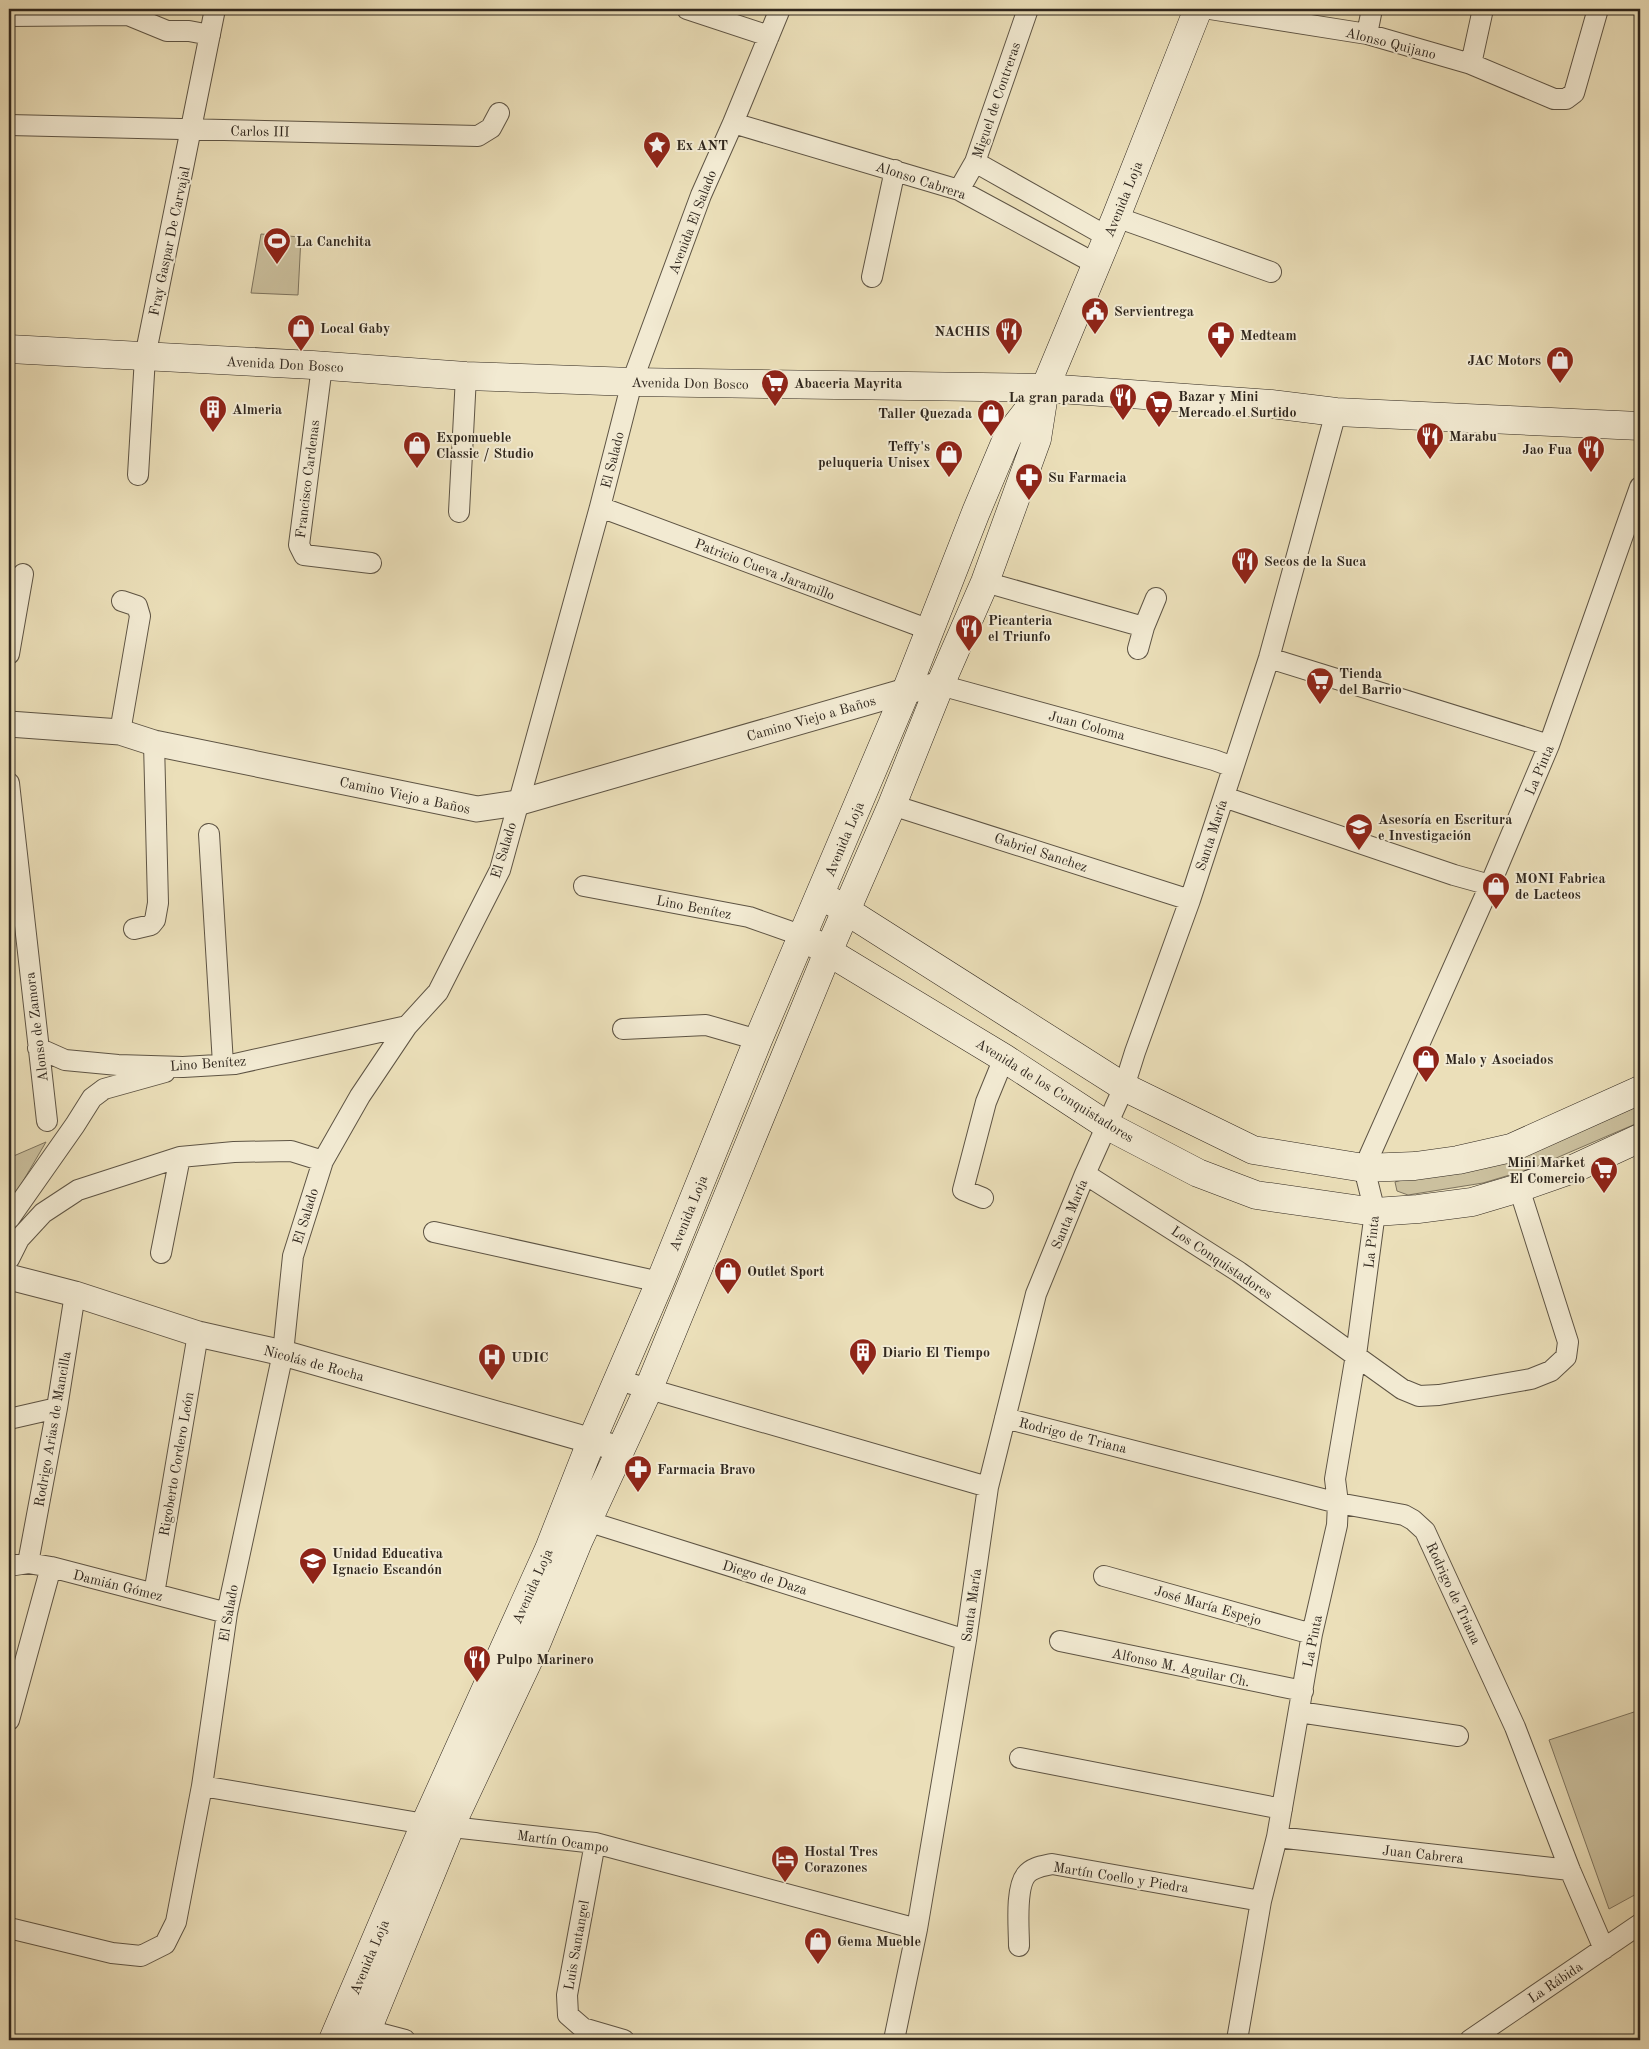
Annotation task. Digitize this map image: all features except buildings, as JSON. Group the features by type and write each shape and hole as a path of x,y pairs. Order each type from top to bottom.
{"main road":[{"name":"Avenida Loja","path":"365,2035 437,1826 535,1582 620,1449 649,1388 828,952 985,582 1036,439 1045,388 1112,227 1198,9"},
{"name":"Avenida Don Bosco","path":"9,349 466,376 632,382 1045,388 1272,404 1336,412 1640,426"},
{"name":"Avenida Loja","path":"575,1517 591,1442 660,1282 758,1040 906,691 976,512 1008,436 1045,388"},
{"path":"820,894 1124,1087 1254,1150 1364,1168 1415,1166 1458,1160 1510,1148 1640,1090"},
{"name":"Avenida de los Conquistadores","path":"802,936 1004,1058 1108,1126 1198,1173 1256,1195 1375,1212 1472,1202 1520,1188 1573,1168 1640,1138"},
{"name":"Avenida Loja","path":"333,2040 437,1826"}],"street":[{"name":"Fray Gaspar De Carvajal","path":"138,475 145,357 215,9"},
{"path":"687,9 769,36"},
{"name":"Avenida El Salado","path":"632,382 701,196 780,9"},
{"name":"Miguel de Contreras","path":"959,190 975,162 1028,9"},
{"name":"Alonso Quijano","path":"1210,9 1367,34 1471,64 1554,99 1566,99 1574,93 1598,9"},
{"path":"1367,34 1372,9"},
{"path":"1471,64 1483,9"},
{"path":"9,16 128,15 167,31 189,31 210,36"},
{"name":"Carlos III","path":"9,124 478,136 491,128 499,114"},
{"name":"Alonso Cabrera","path":"733,123 959,190 1096,264"},
{"path":"975,162 1112,227 1271,272"},
{"path":"872,277 895,170"},
{"name":"Francisco Cardenas","path":"322,366 299,545 304,556 371,563"},
{"path":"458,512 466,376"},
{"name":"El Salado","path":"9,1928 112,1953 141,1956 165,1944 176,1922 202,1786 227,1613 283,1353 293,1256 323,1161 360,1096 407,1026 438,992 500,870 600,507 632,382"},
{"name":"Santa María","path":"894,2040 917,1929 966,1640 988,1487 1036,1294 1085,1174 1124,1087 1190,900 1269,658 1336,412"},
{"name":"La Pinta","path":"1237,2040 1261,1901 1277,1837 1312,1634 1338,1525 1335,1479 1356,1355 1375,1212 1364,1168 1490,886 1549,745 1640,487"},
{"name":"Patricio Cueva Jaramillo","path":"600,507 930,630"},
{"path":"9,654 23,574"},
{"path":"985,582 1144,627"},
{"path":"1138,649 1144,627 1156,598"},
{"path":"120,732 140,616 137,606 122,601"},
{"path":"1269,658 1549,745"},
{"name":"Camino Viejo a Baños","path":"9,724 120,732 154,744 478,809 517,803 906,691 940,685"},
{"name":"Juan Coloma","path":"940,685 1214,760 1233,767"},
{"path":"134,930 151,925 155,920 158,903 154,744"},
{"name":"Alonso de Zamora","path":"9,783 14,872 47,1121"},
{"path":"1224,797 1490,886"},
{"name":"Gabriel Sanchez","path":"892,805 1190,900"},
{"path":"209,834 223,1064"},
{"name":"Lino Benítez","path":"584,886 749,917 802,936"},
{"path":"623,1029 706,1025 758,1040"},
{"name":"Lino Benítez","path":"38,1048 65,1060 118,1065 183,1066 235,1064 407,1026"},
{"path":"983,1198 963,1190 986,1102 1004,1058"},
{"path":"9,1219 92,1098 104,1089 183,1066"},
{"path":"9,1259 19,1239 43,1213 78,1190 180,1157 234,1152 290,1150 323,1161"},
{"path":"161,1253 180,1157"},
{"name":"Los Conquistadores","path":"1085,1174 1240,1272 1402,1389 1419,1396 1439,1395 1531,1379 1552,1371 1566,1357 1568,1342 1520,1188"},
{"path":"434,1232 660,1282"},
{"name":"Nicolás de Rocha","path":"9,1277 75,1294 198,1334 283,1353 620,1449"},
{"name":"Rodrigo Arias de Mancilla","path":"18,1564 57,1408 75,1294"},
{"name":"Rigoberto Cordero León","path":"154,1594 198,1334"},
{"path":"618,1380 988,1487"},
{"path":"9,1418 57,1408"},
{"name":"Rodrigo de Triana","path":"1005,1418 1338,1503 1404,1515 1413,1520 1425,1531 1515,1727 1570,1870 1604,1949"},
{"name":"Diego de Daza","path":"575,1517 966,1640"},
{"name":"Damián Gómez","path":"18,1564 51,1567 227,1613"},
{"path":"9,1720 51,1567"},
{"name":"José María Espejo","path":"1104,1576 1312,1634"},
{"name":"Alfonso M. Aguilar Ch.","path":"1060,1641 1303,1691"},
{"path":"1299,1712 1458,1736"},
{"path":"1020,1758 1282,1809"},
{"name":"Martín Ocampo","path":"202,1786 437,1826 595,1843 917,1929"},
{"name":"Juan Cabrera","path":"1277,1837 1570,1870"},
{"name":"Luis Santangel","path":"595,1843 567,1996 568,2015 583,2028 624,2040"},
{"name":"Martín Coello y Piedra","path":"1019,1946 1020,1888 1026,1875 1034,1868 1052,1864 1261,1901"},
{"name":"La Rábida","path":"1470,2040 1640,1924"},
{"path":"365,2035 405,2040"}],"shaded area":[{"name":"La Canchita","path":"261,234 301,237 298,295 251,293"},
{"path":"1640,1104 1640,1122 1533,1168 1483,1183 1408,1195 1397,1191 1395,1182"},
{"path":"46,1142 9,1205 9,1158"},
{"path":"1640,1710 1640,1892 1609,1909 1549,1740"}],"place":[{"name":"Ex ANT","path":"657,169"},
{"name":"La Canchita","path":"277,265"},
{"name":"Servientrega","path":"1095,335"},
{"name":"Local Gaby","path":"301,352"},
{"name":"NACHIS","path":"1009,355"},
{"name":"Medteam","path":"1221,359"},
{"name":"JAC Motors","path":"1560,384"},
{"name":"Abaceria Mayrita","path":"775,407"},
{"name":"La gran parada","path":"1123,421"},
{"name":"Bazar y Mini Mercado el Surtido","path":"1159,428"},
{"name":"Almeria","path":"213,433"},
{"name":"Taller Quezada","path":"991,437"},
{"name":"Marabu","path":"1430,460"},
{"name":"Expomueble Classic / Studio","path":"417,469"},
{"name":"Jao Fua","path":"1591,473"},
{"name":"Teffy's peluqueria Unisex","path":"949,478"},
{"name":"Su Farmacia","path":"1029,501"},
{"name":"Secos de la Suca","path":"1245,585"},
{"name":"Picanteria el Triunfo","path":"969,652"},
{"name":"Tienda del Barrio","path":"1320,705"},
{"name":"Asesoría en Escritura e Investigación","path":"1359,851"},
{"name":"MONI Fabrica de Lacteos","path":"1496,910"},
{"name":"Malo y Asociados","path":"1426,1083"},
{"name":"Mini Market El Comercio","path":"1604,1194"},
{"name":"Outlet Sport","path":"728,1295"},
{"name":"Diario El Tiempo","path":"863,1376"},
{"name":"UDIC","path":"492,1381"},
{"name":"Farmacia Bravo","path":"638,1493"},
{"name":"Unidad Educativa Ignacio Escandón","path":"313,1585"},
{"name":"Pulpo Marinero","path":"477,1683"},
{"name":"Hostal Tres Corazones","path":"785,1883"},
{"name":"Gema Mueble","path":"818,1965"}]}
